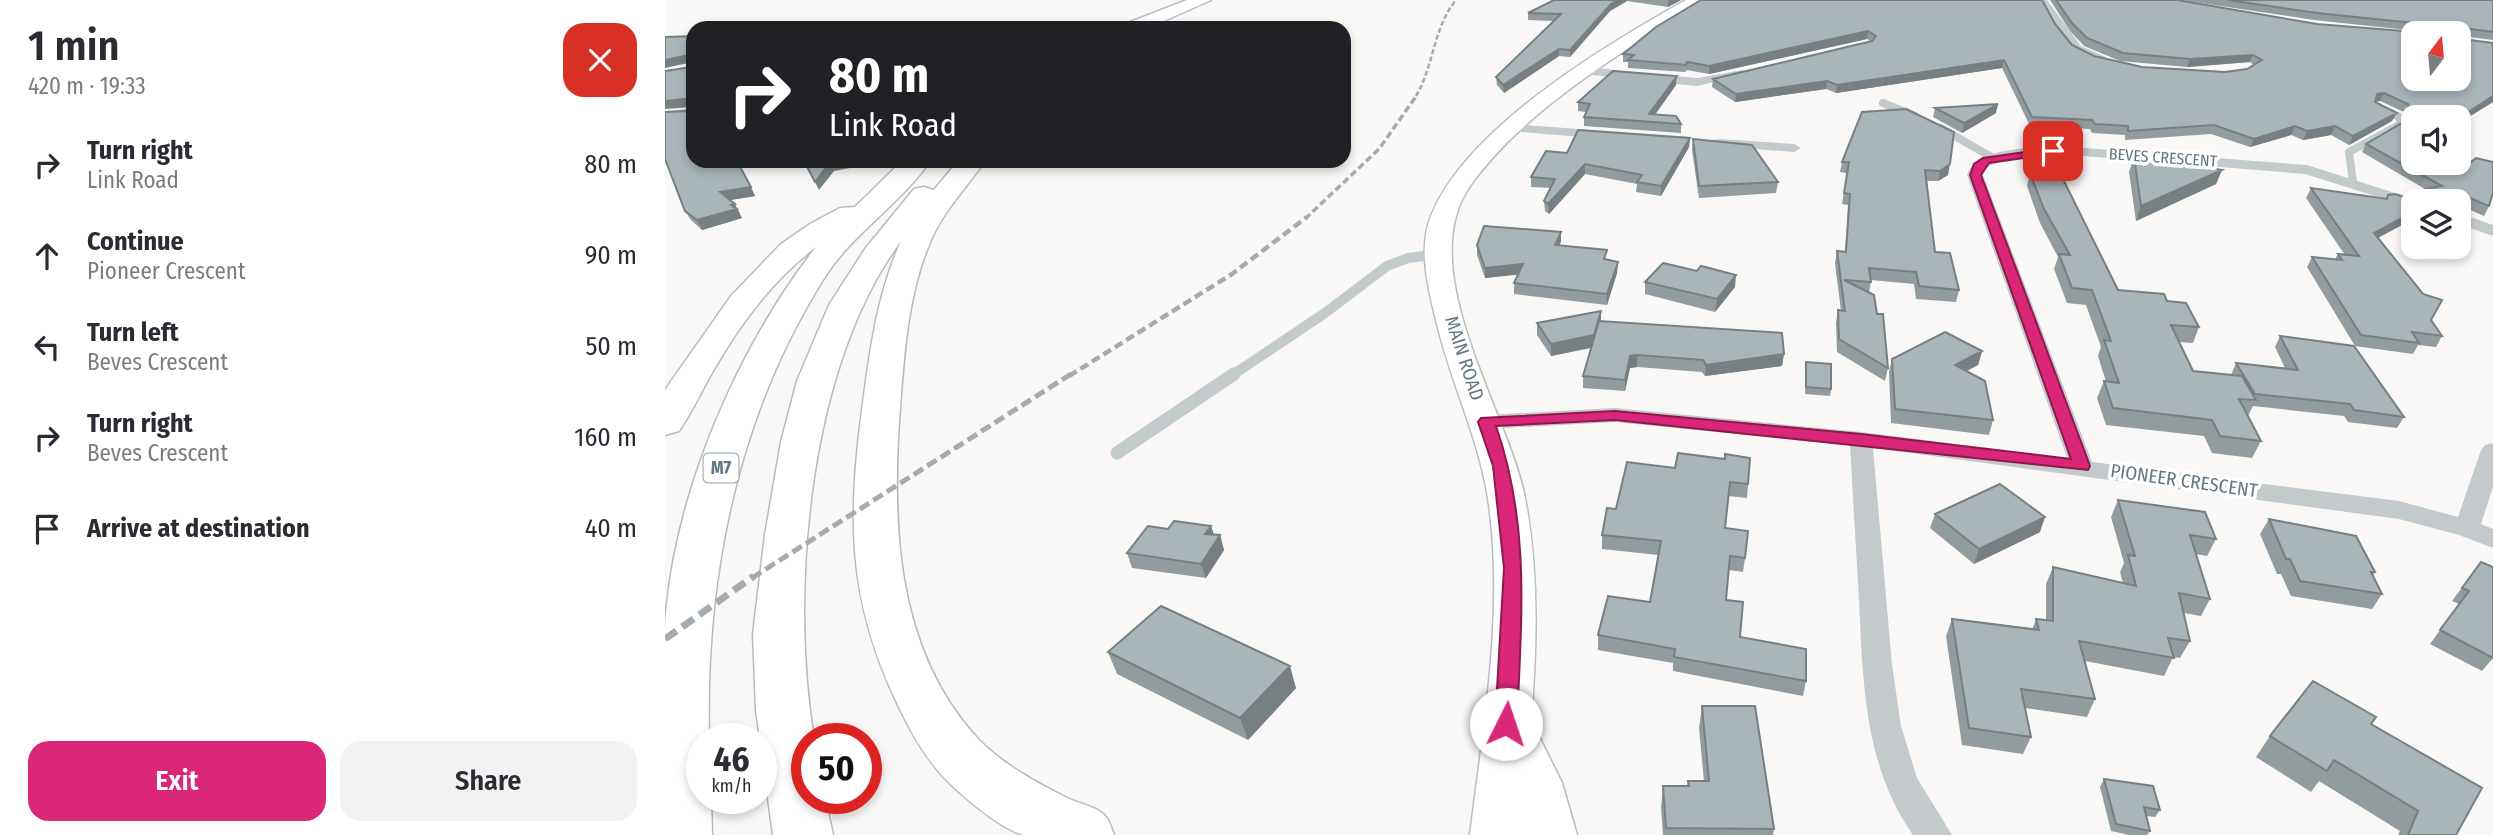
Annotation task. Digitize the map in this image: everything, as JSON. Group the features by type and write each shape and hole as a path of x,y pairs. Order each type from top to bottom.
{"highway":[{"path":"1153,21 1210,2"},
{"path":"1176,21 1210,2"},
{"name":"M7","path":"682,835 682,701 698,545 727,447 752,376 784,316 835,242 867,207 909,168"},
{"path":"803,835 788,760 778,634 791,496 809,400 837,322 862,277 894,229 951,168"},
{"path":"967,168 929,219 917,240 902,280 889,332 877,440 874,533 896,642 915,692 959,757 1019,805 1084,835"},
{"path":"665,423 694,371 781,259 802,240 821,228 867,207"},
{"path":"1506,724 1533,783 1547,835"}],"main road":[{"name":"MAIN ROAD","path":"1496,835 1506,724 1514,568 1501,466 1453,330 1440,254 1442,218 1461,179 1512,128 1636,34 1697,0"}],"street":[{"path":"2042,0 2077,48 2092,57 2119,64"},
{"path":"1586,71 1697,82 1760,69"},
{"path":"665,115 686,113"},
{"path":"1512,128 1616,136"},
{"path":"1711,143 1794,148"},
{"name":"BEVES CRESCENT","path":"1993,158 2028,152 2084,152 2280,166 2353,182 2401,198"},
{"path":"1993,158 1978,166 1975,175 2082,466"},
{"path":"2471,223 2493,231"},
{"name":"PIONEER CRESCENT","path":"1486,422 1615,415 1861,439 2399,509 2467,528 2493,539"},
{"path":"1861,439 1880,710 1896,774 1917,815 1934,835"},
{"path":"2467,528 2493,450"}],"lane":[{"path":"1883,103 1926,120 1993,158"},
{"path":"2353,182 2349,152 2401,124 2399,117 2377,107"},
{"path":"1117,453 1325,313 1387,266 1397,261 1440,254"}],"building":[{"path":"1554,0 1618,0 1611,4 1570,50 1559,49 1503,85 1496,77 1561,14 1528,13"},
{"path":"1701,0 2042,0 2055,24 2072,45 2094,56 2142,67 2225,72 2247,69 2262,60 2253,55 2190,59 2123,53 2087,38 2072,23 2056,0 2177,0 2317,24 2401,31 2401,91 2471,91 2471,40 2493,43 2493,96 2471,110 2471,105 2408,105 2384,93 2377,94 2375,102 2397,113 2353,136 2335,126 2307,131 2295,126 2254,139 2214,125 2128,131 2128,126 2095,124 2092,120 2032,117 2004,60 1837,85 1827,81 1736,94 1713,79 1872,41 1876,36 1868,31 1709,66 1687,62 1686,65 1628,60 1634,55 1623,54 1656,27"},
{"path":"2228,0 2493,0 2493,32 2471,29 2471,21 2401,22"},
{"path":"686,36 686,56 665,60 665,37"},
{"path":"686,68 686,99 665,101 665,71"},
{"path":"1613,71 1677,76 1649,114 1676,116 1681,124 1584,117 1590,104 1578,102"},
{"path":"1998,104 1964,123 1935,108"},
{"path":"1906,109 1954,132 1950,164 1940,171 1925,170 1935,252 1950,253 1959,290 1919,286 1916,272 1869,268 1871,282 1844,280 1874,295 1877,314 1883,314 1888,368 1839,339 1838,310 1845,311 1837,251 1846,252 1850,194 1844,193 1849,162 1842,162 1862,112"},
{"path":"686,111 686,168 741,168 751,187 720,192 735,204 731,205 737,209 697,220 685,211 665,159 665,112"},
{"path":"2401,123 2401,163 2366,144"},
{"path":"1578,130 1690,138 1661,186 1637,182 1642,175 1585,164 1548,204 1544,201 1555,179 1531,177 1546,151 1567,153"},
{"path":"1693,139 1752,145 1778,182 1699,186"},
{"path":"2134,157 2222,170 2141,206"},
{"path":"2476,158 2493,162 2493,192 2489,206 2471,198 2471,189 2425,189 2442,186 2422,175 2471,175 2471,162"},
{"path":"808,168 826,168 815,182"},
{"path":"2030,173 2061,175 2118,290 2164,294 2167,301 2186,303 2199,327 2171,325 2193,371 2242,376 2256,400 2239,399 2261,441 2220,436 2212,420 2113,408 2104,381 2119,383 2104,340 2111,341 2092,290 2072,288 2059,254 2070,255 2044,209"},
{"path":"2311,188 2387,199 2388,195 2401,196 2401,218 2374,233 2423,294 2442,300 2431,320 2442,336 2412,332 2419,343 2361,335 2312,257 2342,260 2338,254 2359,256"},
{"path":"1484,226 1561,232 1555,245 1607,250 1604,259 1618,262 1607,294 1514,283 1523,264 1485,268 1477,245"},
{"path":"1663,263 1697,271 1701,266 1736,275 1717,299 1645,282"},
{"path":"1601,311 1594,335 1551,344 1537,323"},
{"path":"1599,321 1782,333 1784,354 1706,365 1703,360 1637,355 1630,356 1625,380 1583,376"},
{"path":"1945,332 1982,351 1955,365 1985,381 1993,420 1895,409 1892,359"},
{"path":"2280,336 2354,346 2404,417 2354,410 2350,404 2255,394 2236,363 2298,370"},
{"path":"1806,362 1831,364 1831,389 1806,387"},
{"path":"1678,453 1725,459 1725,454 1750,458 1748,484 1730,482 1725,528 1748,531 1745,558 1730,556 1726,600 1743,602 1740,637 1806,649 1806,681 1674,657 1675,649 1598,635 1608,596 1650,602 1661,541 1602,535 1607,508 1616,509 1627,462 1675,468"},
{"path":"2000,484 2045,517 1979,549 1935,514"},
{"path":"2118,500 2205,512 2216,539 2190,535 2210,599 2179,593 2190,641 2168,638 2174,658 2079,641 2095,699 2021,689 2031,737 1969,728 1952,619 2039,630 2036,619 2053,621 2053,567 2136,586 2128,555 2135,556"},
{"path":"2269,519 2356,536 2375,572 2371,572 2382,594 2300,581 2290,559 2286,559"},
{"path":"1174,521 1211,526 1205,534 1220,535 1201,564 1127,553 1148,526 1168,529"},
{"path":"2481,562 2493,567 2493,658 2440,630 2469,591 2462,588"},
{"path":"1161,606 1290,666 1240,718 1108,652"},
{"path":"2313,681 2376,717 2371,724 2482,788 2456,835 2408,835 2418,811 2334,760 2327,771 2270,736"},
{"path":"1702,706 1755,706 1774,829 1666,828 1663,786 1689,786 1688,781 1709,781"},
{"path":"2104,779 2153,786 2160,810 2144,807 2150,831 2116,824"}],"railway":[{"path":"1416,96 1427,72 1438,35 1456,0"},
{"path":"1305,219 1379,149 1417,95"},
{"path":"1069,376 1232,274 1307,217"},
{"path":"752,578 1071,374"},
{"path":"665,639 754,576"}],"route":[{"path":"1506,724 1514,568 1501,466 1486,422 1575,415 1615,415 1861,439 2082,466 1975,175 1978,166 1986,160 2004,155 2053,151"}]}
